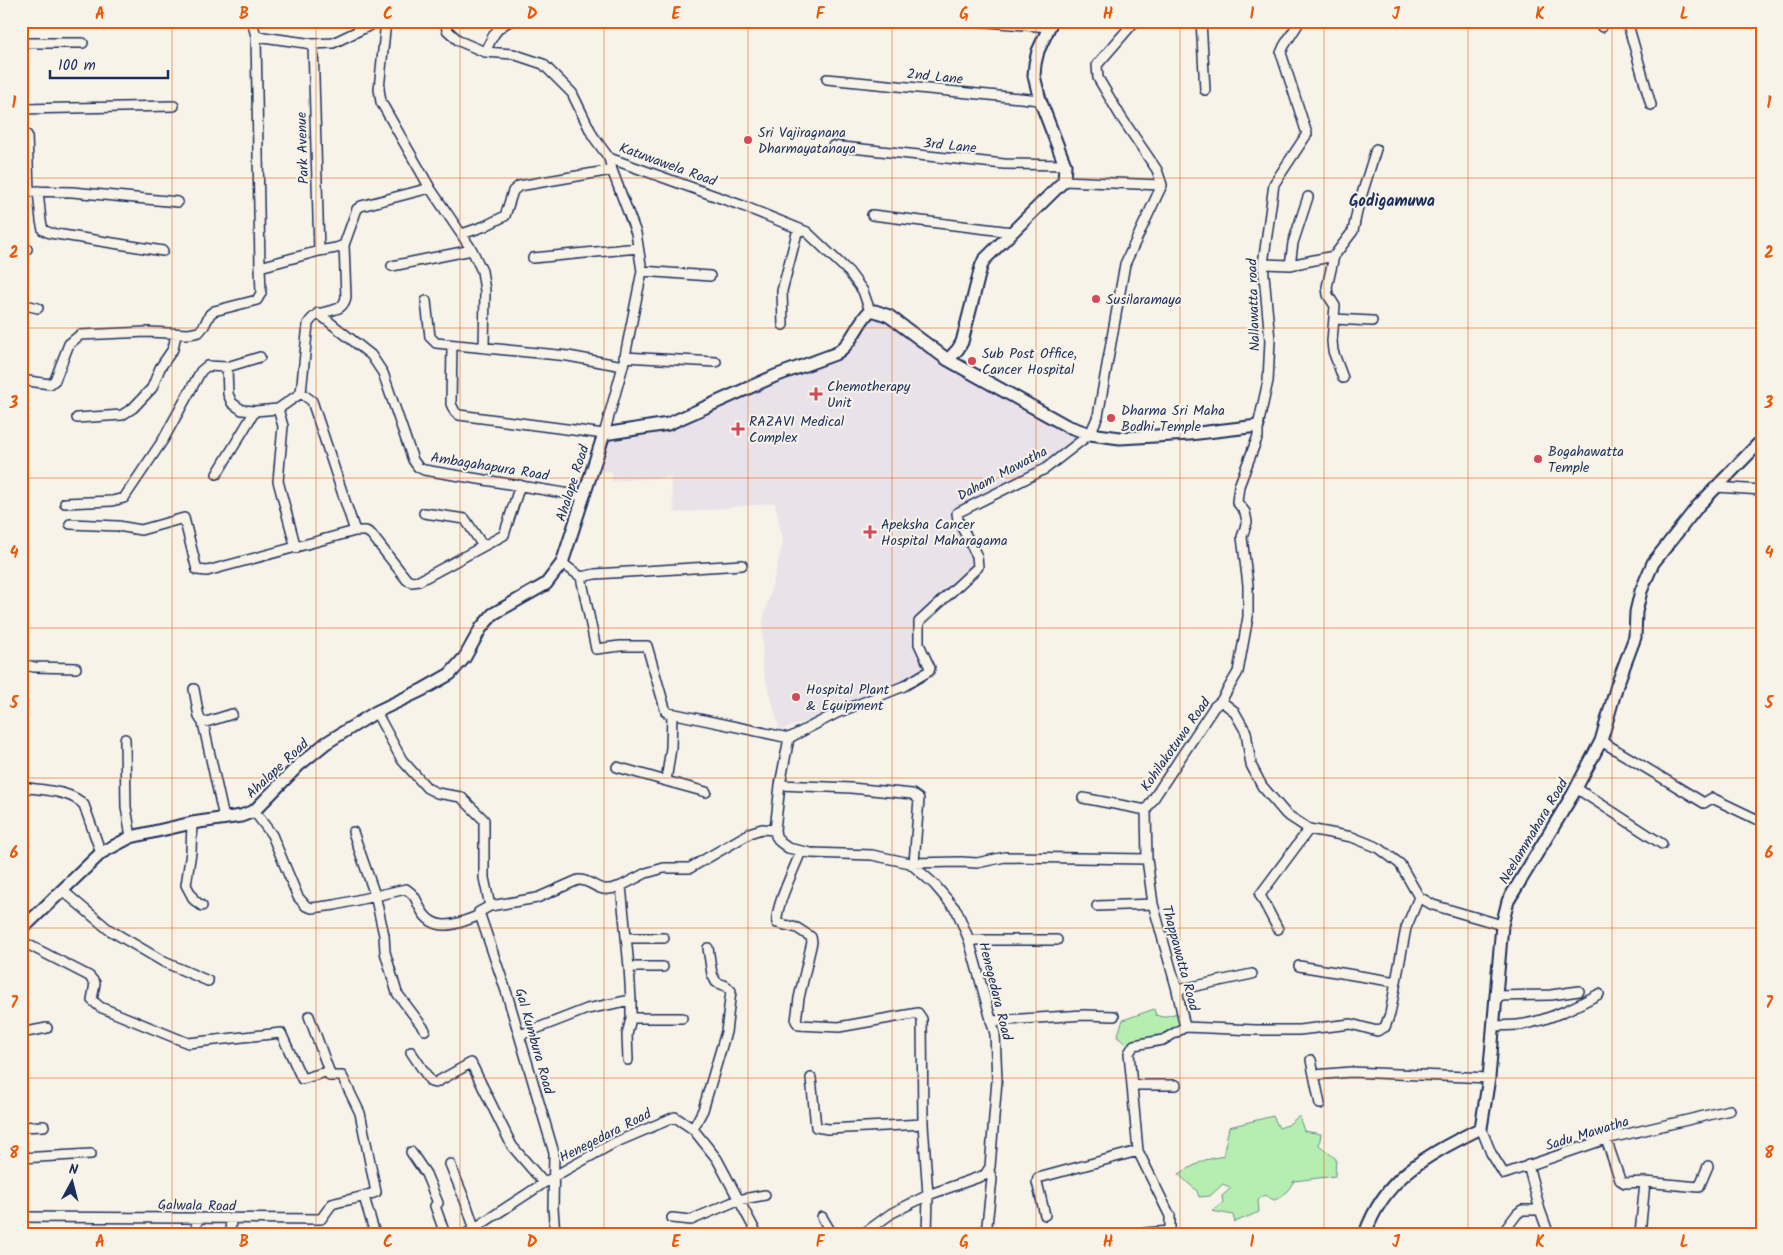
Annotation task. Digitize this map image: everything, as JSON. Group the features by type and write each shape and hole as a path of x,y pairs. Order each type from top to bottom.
{"street":[{"path":"21,380 50,384 55,380 68,344 80,336 147,332 189,334 199,332 210,314 214,311 257,300 261,293 256,36 252,21"},
{"path":"256,36 313,44 332,43 379,21"},
{"path":"386,21 379,89 380,102 430,188 472,250 482,271 485,291 484,348"},
{"name":"Katuwawela Road","path":"445,21 447,30 458,41 485,52 513,54 543,64 572,93 593,136 609,158 743,206 807,232 849,272 863,291 870,311"},
{"path":"485,52 494,32 500,26 510,21"},
{"path":"948,360 962,342 984,260 1064,181 1065,165 1040,100 1034,76 1038,51 1050,24 975,21"},
{"path":"1090,434 1098,416 1125,264 1162,185 1158,170 1121,117 1098,78 1097,72 1097,65 1135,21"},
{"path":"1201,21 1205,90"},
{"name":"Nallawatta road","path":"1221,701 1238,672 1248,617 1248,585 1242,536 1247,522 1245,512 1237,502 1239,486 1258,436 1258,426 1268,381 1270,340 1263,264 1274,184 1307,134 1281,53 1300,21"},
{"path":"1627,21 1652,105"},
{"path":"21,46 26,43 84,43"},
{"name":"Park Avenue","path":"313,44 319,251"},
{"name":"2nd Lane","path":"827,79 1040,100"},
{"path":"21,109 174,106"},
{"path":"27,135 30,191 43,230 50,234 163,251"},
{"name":"3rd Lane","path":"833,146 1004,164 1065,165"},
{"path":"1342,378 1333,351 1332,341 1335,306 1328,295 1327,287 1334,256 1353,232 1358,207 1376,149"},
{"path":"452,345 451,404 459,415 604,434 624,362 642,270 636,232 609,158"},
{"path":"462,234 485,226 505,216 513,191 519,186 612,170"},
{"path":"1064,181 1162,185"},
{"path":"227,367 228,394 232,403 242,410 278,409 301,393 308,324 318,313 340,308 345,304 344,245 357,209 361,206 430,188"},
{"path":"30,191 72,192 178,202"},
{"path":"1290,265 1293,242 1308,197"},
{"path":"872,215 1012,232"},
{"path":"783,325 782,290 798,229"},
{"path":"260,267 344,245"},
{"path":"533,258 638,248"},
{"path":"392,266 472,250"},
{"path":"1263,264 1290,265 1334,256"},
{"path":"642,270 710,276"},
{"path":"426,301 430,338 436,343 624,362 716,362"},
{"path":"21,304 38,308"},
{"path":"870,311 889,316 948,360 1067,426 1090,434 1120,438 1190,434 1258,426"},
{"name":"Ahalape Road","path":"21,930 101,853 131,837 192,823 241,816 254,811 299,765 326,743 376,712 450,674 465,657 482,628 493,614 546,584 562,562 582,496 604,434 668,424 776,376 835,354 849,342 864,316 870,311"},
{"name":"Ambagahapura Road","path":"318,313 371,355 383,373 413,460 418,467 424,470 582,496"},
{"path":"1334,319 1372,321"},
{"path":"77,418 122,414 133,408 152,388 160,368 173,350 176,334"},
{"path":"64,502 112,501 124,498 163,440 201,371 207,366 227,367 260,357"},
{"path":"301,393 312,401 355,531"},
{"path":"278,409 283,426 278,481 296,548"},
{"path":"217,474 255,411"},
{"name":"Daham Mawatha","path":"789,738 837,713 904,686 928,671 930,668 919,644 919,622 978,567 977,556 958,520 957,513 1045,469 1090,434"},
{"name":"Neelammahara Road","path":"1481,1128 1489,1078 1502,925 1508,901 1576,788 1601,741 1616,685 1636,637 1636,612 1641,591 1653,564 1698,506 1762,440"},
{"path":"70,524 118,526 141,530 184,518 197,570 207,571 355,531 366,531 371,534 407,580 412,582 419,581 504,535 520,485"},
{"path":"1716,487 1762,490"},
{"path":"424,513 465,519 483,546"},
{"path":"562,562 581,577 596,649 620,646 647,646 666,712 789,738 780,785 775,830 780,842 788,848 811,853 872,855 912,863 977,863 1005,857 1147,859"},
{"path":"581,577 595,574 742,565"},
{"path":"21,664 34,667 76,668"},
{"path":"194,689 224,818"},
{"name":"Kohilakotuwa Road","path":"1147,859 1146,810 1214,707 1221,701 1234,711 1246,732 1251,765 1262,786 1286,814 1309,829 1352,837 1379,848 1400,864 1419,897"},
{"path":"376,712 402,760 427,788 437,793 461,797 484,820 484,878 490,906"},
{"path":"203,723 232,714"},
{"path":"666,781 671,748 672,714"},
{"path":"125,739 126,807 131,837"},
{"path":"1601,741 1704,803 1712,798 1756,820 1762,814"},
{"path":"616,767 706,792"},
{"path":"780,785 850,788 917,796 920,799 912,863"},
{"path":"21,787 64,794 79,800 84,805 101,853"},
{"path":"1576,788 1662,844"},
{"path":"1083,798 1146,810"},
{"path":"254,811 272,836 298,897 306,906 312,908 335,905 406,889 415,896 421,909 430,920 444,926 460,924 480,915 479,912 490,906 537,898 578,880 586,880 596,887 607,890 620,886 646,873 664,868 690,868 752,832 762,829 775,830"},
{"path":"192,823 191,852 186,885 194,900 202,906"},
{"path":"1278,929 1260,895 1309,829"},
{"path":"353,832 375,895 384,935 385,952 397,993 425,1030"},
{"path":"802,851 776,919 777,924 797,928 812,937 796,1021 804,1026 839,1026 918,1014 922,1019 923,1124 928,1195 927,1234"},
{"name":"Thappawatta Road","path":"1138,1152 1129,1053 1134,1045 1163,1040 1185,1027 1177,990 1153,904 1147,859"},
{"name":"Henegedara Road","path":"912,863 934,884 957,911 969,940 995,1034 997,1064 989,1171 992,1179 986,1234"},
{"path":"620,886 631,1000 631,1018 626,1035 628,1060"},
{"path":"62,890 108,929 164,962 208,981"},
{"path":"1185,1027 1299,1030 1351,1024 1377,1031 1385,1027 1390,1014 1406,928 1419,897 1433,905 1502,925"},
{"path":"1098,906 1153,904"},
{"name":"Gal Kumbura Road","path":"480,915 508,994 554,1153 555,1234"},
{"path":"626,938 664,938"},
{"path":"969,940 1056,940"},
{"path":"21,941 89,976 95,983 92,1000 100,1007 188,1043 281,1033 302,1079 328,1072"},
{"path":"693,1129 703,1110 726,1032 731,991 726,986 716,982 712,974 708,948"},
{"path":"629,966 664,967"},
{"path":"1299,966 1396,982"},
{"path":"1177,990 1252,974"},
{"path":"1496,996 1551,995 1579,991"},
{"path":"1494,1026 1525,1024 1544,1019 1571,1009 1599,994"},
{"path":"520,1036 587,1009 631,1000"},
{"path":"991,1021 1084,1015 1114,1016"},
{"path":"309,1016 330,1076 342,1076 360,1113 376,1192 364,1197 375,1234"},
{"path":"631,1018 682,1018"},
{"path":"21,1033 47,1028"},
{"path":"411,1052 431,1082 435,1083 471,1062 512,1146 544,1183"},
{"path":"1311,1060 1320,1104"},
{"path":"1314,1076 1351,1072 1489,1078"},
{"path":"811,1078 816,1127 828,1129 923,1124"},
{"path":"1132,1085 1176,1085"},
{"name":"Sadu Mawatha","path":"1481,1128 1491,1153 1504,1174 1606,1140 1730,1110"},
{"name":"Henegedara Road","path":"553,1177 614,1143 675,1117 693,1129 717,1159 757,1234"},
{"path":"21,1127 44,1126"},
{"path":"1365,1234 1370,1218 1380,1200 1410,1168 1436,1151 1481,1128"},
{"path":"1606,1140 1620,1180 1625,1184 1645,1182 1699,1187 1708,1166"},
{"path":"411,1152 426,1174 438,1204 435,1206 445,1234"},
{"path":"1045,1215 1037,1182 1038,1178 1138,1152 1170,1216 1169,1232 1133,1234"},
{"path":"21,1158 91,1154"},
{"path":"450,1164 474,1227"},
{"path":"1528,1165 1548,1232"},
{"path":"863,1234 892,1213 928,1195 989,1171"},
{"path":"466,1234 553,1177"},
{"path":"1640,1234 1645,1182"},
{"path":"672,1218 691,1220 738,1200 765,1195"},
{"name":"Galwala Road","path":"21,1217 321,1219 332,1204 364,1197"},
{"path":"1502,1234 1516,1214 1522,1210 1540,1210"},
{"path":"822,1217 832,1234"},
{"path":"196,1234 197,1218"},
{"path":"230,1219 230,1234"}],"shaded area":[{"name":"Apeksha Cancer Hospital Maharagama","path":"873,313 885,315 1035,412 1080,438 1029,476 954,512 973,556 973,567 914,623 916,647 924,666 923,670 823,716 780,730 762,667 763,620 783,543 775,503 675,513 670,477 612,481 612,472 595,470 606,436 670,427 853,349"}],"green space":[{"path":"1154,1009 1156,1015 1162,1017 1178,1013 1180,1025 1161,1038 1130,1046 1117,1037 1123,1020"},
{"path":"1273,1116 1279,1128 1288,1125 1299,1116 1304,1131 1321,1134 1319,1145 1336,1159 1335,1176 1294,1181 1281,1197 1274,1200 1264,1195 1258,1200 1259,1212 1235,1222 1233,1215 1212,1211 1223,1203 1222,1196 1231,1188 1223,1184 1210,1196 1199,1197 1197,1191 1178,1174 1205,1160 1223,1156 1229,1127"}],"place":[{"name":"Sri Vajiragnana Dharmayatanaya","path":"748,140"},
{"name":"Susilaramaya","path":"1096,299"},
{"name":"Sub Post Office, Cancer Hospital","path":"972,361"},
{"name":"Chemotherapy Unit","path":"816,394"},
{"name":"Dharma Sri Maha Bodhi Temple","path":"1111,418"},
{"name":"RAZAVI Medical Complex","path":"738,429"},
{"name":"Bogahawatta Temple","path":"1538,459"},
{"name":"Apeksha Cancer Hospital Maharagama","path":"870,532"},
{"name":"Hospital Plant & Equipment","path":"796,697"}],"district":[{"name":"Godigamuwa","path":"1392,200"}]}
